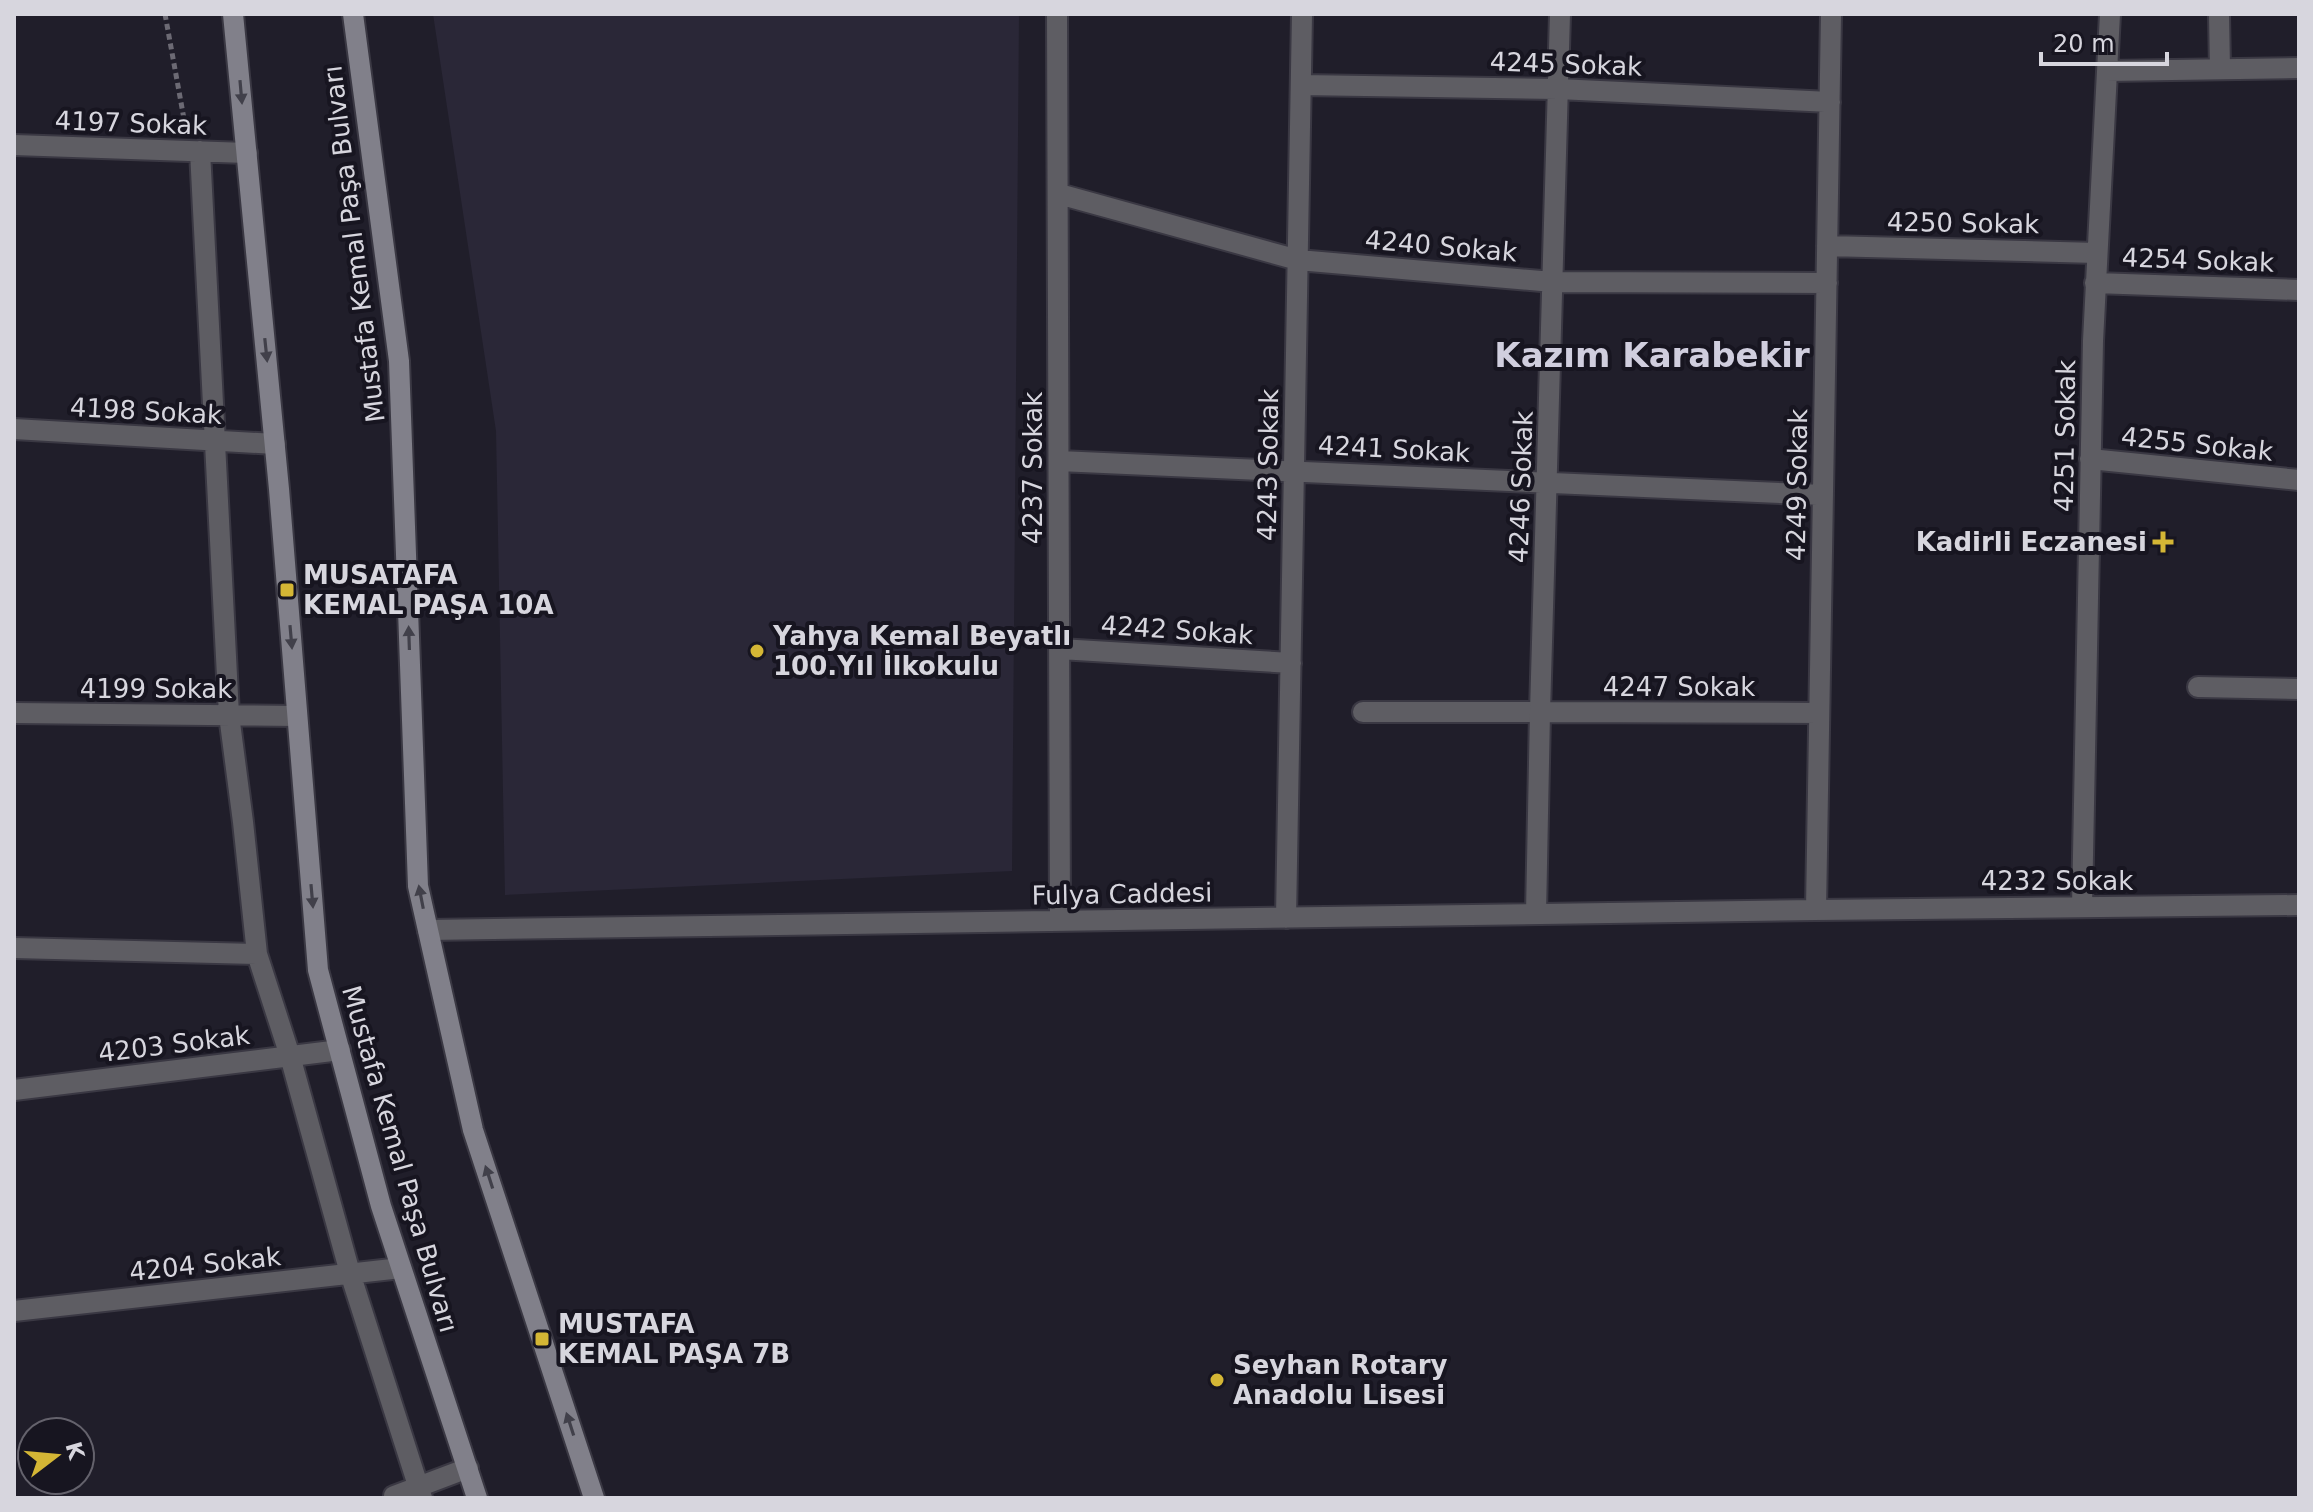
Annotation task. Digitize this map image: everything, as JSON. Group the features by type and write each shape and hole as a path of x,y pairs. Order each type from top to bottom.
{"main road":[{"name":"Mustafa Kemal Paşa Bulvarı","path":"233,14 275,444 318,970 381,1206 477,1498"},
{"name":"Mustafa Kemal Paşa Bulvarı","path":"353,14 399,361 418,886 473,1130 594,1498"}],"street":[{"name":"4237 Sokak","path":"1057,14 1060,921"},
{"name":"4243 Sokak","path":"1286,918 1302,14"},
{"name":"4246 Sokak","path":"1536,914 1560,14"},
{"name":"4249 Sokak","path":"1816,910 1831,14"},
{"name":"4251 Sokak","path":"2082,907 2095,283 2110,14"},
{"path":"2219,14 2220,69"},
{"path":"2107,71 2299,68"},
{"name":"4245 Sokak","path":"1301,85 1558,89 1830,102"},
{"name":"4197 Sokak","path":"14,145 247,153"},
{"path":"200,151 229,715 257,954 290,1056 350,1273 420,1493"},
{"name":"4240 Sokak","path":"1059,194 1298,260 1553,282 1827,283"},
{"name":"4250 Sokak","path":"1827,246 2097,253"},
{"name":"4254 Sokak","path":"2095,283 2299,290"},
{"name":"4198 Sokak","path":"14,429 275,444"},
{"name":"4255 Sokak","path":"2090,459 2299,480"},
{"name":"4241 Sokak","path":"1059,461 1823,495"},
{"name":"4242 Sokak","path":"1060,649 1291,663"},
{"path":"2198,687 2299,689"},
{"name":"4247 Sokak","path":"1363,712 1819,713"},
{"name":"4199 Sokak","path":"14,713 297,716"},
{"name":"4232 Sokak","path":"1816,910 2299,905"},
{"name":"Fulya Caddesi","path":"428,930 1816,910"},
{"path":"14,948 257,954"},
{"name":"4203 Sokak","path":"14,1090 340,1050"},
{"name":"4204 Sokak","path":"14,1311 401,1268"},
{"path":"387,1497 420,1493 468,1468"}],"shaded area":[{"name":"Yahya Kemal Beyatlı 100.Yıl İlkokulu","path":"433,14 1019,14 1012,871 505,895 496,431"}],"place":[{"name":"Kadirli Eczanesi","path":"2163,542"},
{"name":"MUSATAFA KEMAL PAŞA 10A","path":"287,590"},
{"name":"Yahya Kemal Beyatlı 100.Yıl İlkokulu","path":"757,651"},
{"name":"MUSTAFA KEMAL PAŞA 7B","path":"542,1339"},
{"name":"Seyhan Rotary Anadolu Lisesi","path":"1217,1380"}],"district":[{"name":"Kazım Karabekir","path":"1652,355"}]}
